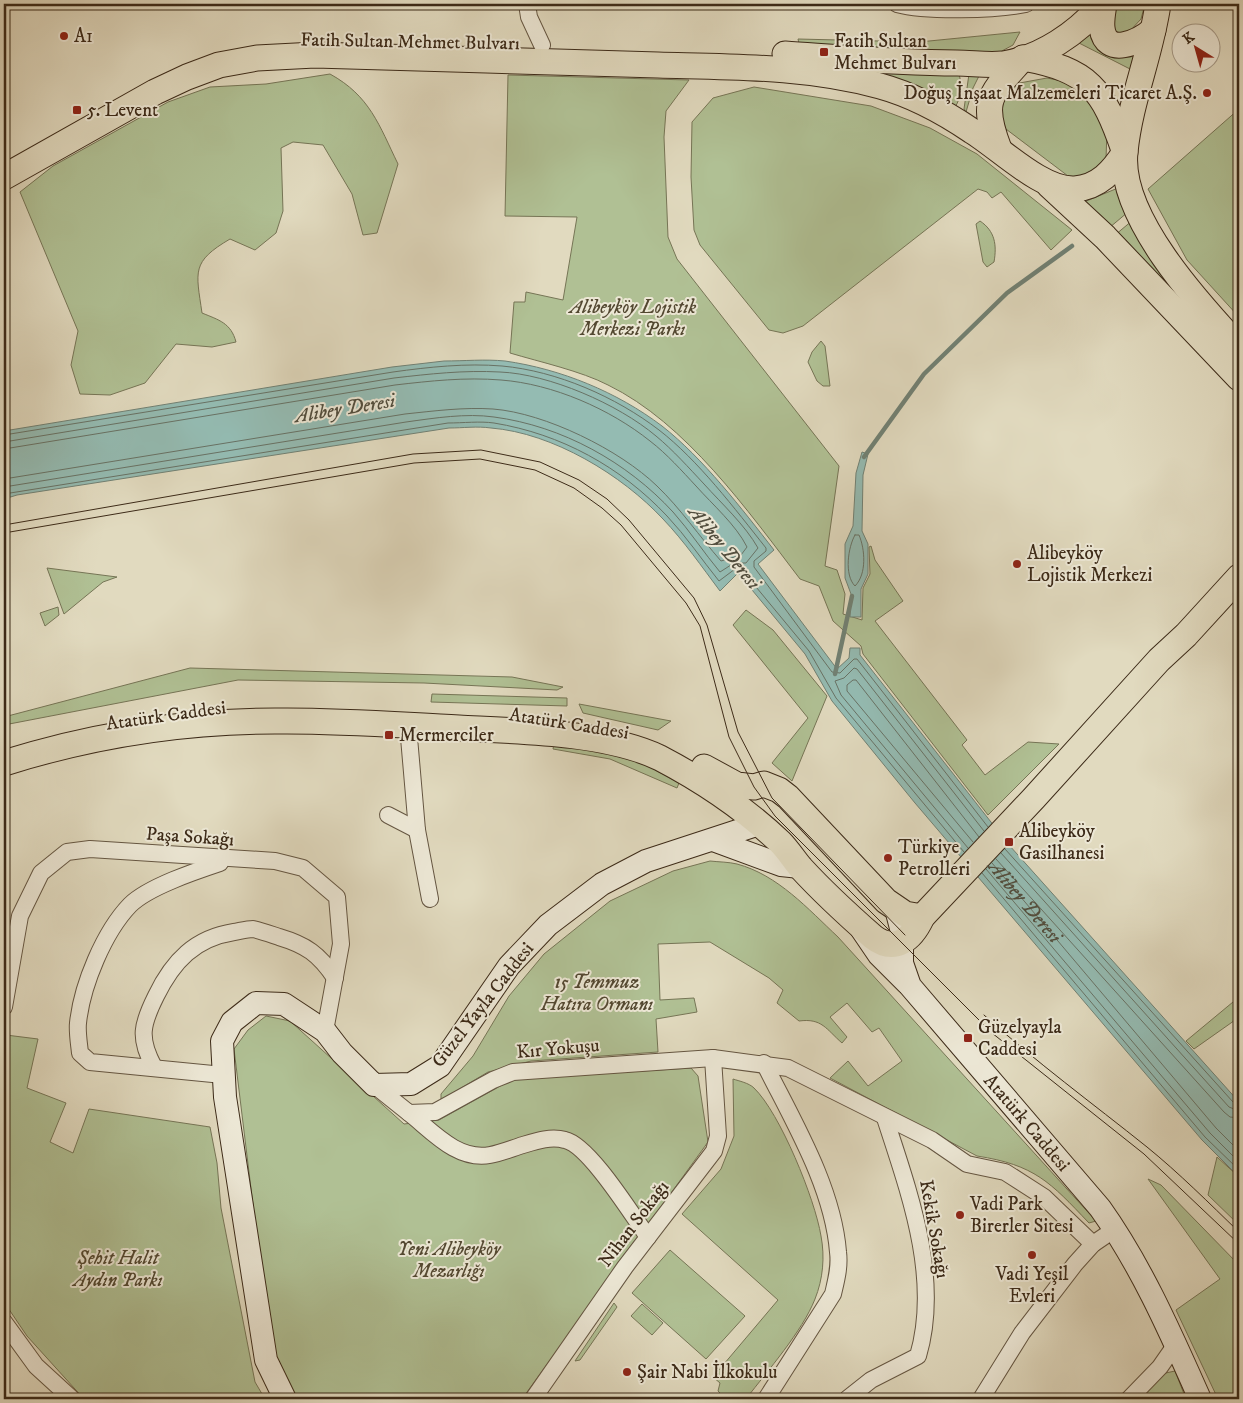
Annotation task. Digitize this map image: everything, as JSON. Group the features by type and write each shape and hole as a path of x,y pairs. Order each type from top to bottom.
{"main road":[{"name":"Fatih Sultan Mehmet Bulvarı","path":"4,160 150,77 182,62 216,50 250,42 314,39 737,50 906,63 1002,64 1023,58 1054,45 1082,25 1103,4"},
{"path":"1103,4 1102,27 1104,35 1109,42 1119,46 1131,44 1153,30"},
{"path":"1158,4 1131,114 1124,170 1130,192 1159,251 1186,288 1239,347"},
{"name":"Fatih Sultan Mehmet Bulvarı","path":"4,177 155,92 187,77 219,66 257,58 315,55 737,67 838,76 884,87 924,102 999,148"},
{"path":"1125,152 1113,118 1097,91 1087,81 1062,67 1023,58 999,85 988,104 991,128 999,148 1045,182 1093,225 1239,378"},
{"path":"1045,182 1074,189 1089,187 1114,169 1125,152"},
{"path":"1159,660 1168,642 1188,615 1239,559"},
{"path":"902,942 915,929 922,917 1159,660 1186,635 1239,577"},
{"name":"Atatürk Caddesi","path":"4,749 114,722 216,707 305,706 516,714 610,728 637,734 664,744 737,785 754,786 764,784 778,790 815,825 896,909 904,914 922,917"},
{"name":"Atatürk Caddesi","path":"4,763 90,742 194,724 276,721 522,731 623,745 658,758 691,776 759,824 780,842 800,867 859,925 881,943 894,945 902,942"},
{"path":"759,824 775,816 797,811 815,825"},
{"name":"Güzel Yayla Caddesi","path":"374,1085 411,1084 440,1066 509,966 548,925 602,884 646,861 759,824"},
{"path":"713,840 781,866 800,867"},
{"name":"Atatürk Caddesi","path":"896,909 902,932 902,963 910,986"},
{"name":"Atatürk Caddesi","path":"859,925 879,955 910,986 1100,1208 1115,1229 1161,1313 1200,1399"},
{"path":"284,1399 266,1360 223,1075 222,1041 232,1022 256,1003 284,1004 325,1031 342,1053 374,1085"}],"street":[{"path":"527,4 529,17 542,45"},
{"path":"897,4 910,7 984,8 1026,4"},
{"path":"408,726 417,830 430,899"},
{"path":"388,815 417,830"},
{"name":"Paşa Sokağı","path":"4,1007 20,916 41,873 66,852 90,849 275,862 303,868 337,897 341,944 325,1031"},
{"path":"223,1075 154,1066 90,1062 80,1053 78,1024 84,991 110,932 131,904 191,873 229,859"},
{"path":"154,1066 146,1052 142,1036 149,1010 166,974 189,950 216,934 252,929 300,943 322,959 334,978"},
{"name":"Kır Yokuşu","path":"409,1113 435,1112 493,1080 513,1072 713,1058 764,1063 788,1068 932,1140 967,1164 1005,1172 1044,1197 1093,1244"},
{"name":"Nihan Sokağı","path":"533,1399 648,1237 714,1151 718,1136 713,1058"},
{"path":"764,1063 804,1138 830,1213 839,1254 833,1294 766,1399"},
{"path":"374,1085 449,1147 469,1154 490,1156 543,1139 565,1140 580,1148 592,1160 648,1237"},
{"name":"Kekik Sokağı","path":"847,1399 871,1380 918,1356 924,1337 923,1260 909,1192 885,1118"},
{"path":"981,1399 1022,1334 1093,1244 1115,1229"},
{"path":"4,1322 36,1366 72,1399"},
{"path":"1129,1399 1160,1367 1176,1344"}],"green space":[{"path":"1115,4 1145,4 1141,19 1128,33 1117,33 1113,29"},
{"path":"1020,32 1013,45 1000,52 800,48 798,39 919,42"},
{"path":"1090,32 1094,41 1135,51 1130,69 1077,42"},
{"path":"872,71 959,74 961,87 959,100 955,107"},
{"path":"330,74 355,92 364,102 379,124 398,164 377,233 363,235 352,194 323,145 293,142 281,148 283,211 276,233 255,250 230,239 208,254 202,261 199,269 198,287 202,313 228,326 236,342 212,347 176,344 145,383 110,395 80,394 71,365 78,331 20,192 53,166 168,102 210,87 266,84"},
{"path":"969,74 980,74 973,88 966,112 964,109"},
{"name":"Alibeyköy Lojistik Merkezi Parkı","path":"508,75 689,80 666,111 664,137 668,237 677,259 839,466 825,566 837,570 845,594 843,614 862,620 863,588 870,574 869,547 871,546 875,560 903,601 875,621 967,740 962,745 985,775 1028,742 1059,744 988,815 863,654 861,646 833,621 819,586 800,579 737,498 689,445 637,401 608,385 573,371 510,353 514,302 525,302 526,292 563,300 577,217 505,216"},
{"path":"1047,78 1062,81 1083,93 1107,130 1106,159 1100,166 1083,178 1068,176 998,123 996,101 1014,84"},
{"path":"754,87 871,106 930,128 977,154 1072,230 1051,250 1001,192 992,198 987,192 978,189 803,326 783,333 769,330 700,245 694,230 691,177 692,122 713,98"},
{"path":"1239,109 1239,317 1187,260 1148,189"},
{"path":"1118,188 1128,212 1109,228 1084,202"},
{"path":"1133,220 1239,358 1239,367 1115,235"},
{"path":"980,221 989,229 995,244 994,262 987,267 983,262 976,224"},
{"path":"821,341 825,346 830,386 823,386 817,381 808,362 812,352"},
{"path":"47,568 117,577 103,582 64,614"},
{"path":"58,607 59,615 45,626 40,613"},
{"path":"746,610 773,630 827,696 792,781 772,763 808,718 733,625"},
{"path":"190,668 512,677 563,687 557,690 424,683 238,680 4,725 4,717"},
{"path":"432,694 567,698 567,706 431,702"},
{"path":"579,704 671,721 658,730 583,713"},
{"path":"554,744 630,756 679,783 677,788 610,759 553,749"},
{"name":"15 Temmuz Hatıra Ormanı","path":"710,861 737,864 766,876 792,894 815,915 838,937 1096,1221 1089,1223 1052,1186 1028,1170 1013,1164 977,1156 830,1078 848,1061 868,1086 902,1061 879,1028 872,1032 847,1003 830,1017 847,1037 842,1043 818,1023 799,1021 777,1003 783,990 769,978 710,942 658,944 660,1000 694,998 697,1012 656,1019 658,1052 531,1061 488,1072 441,1100 441,1094 473,1056 509,996 544,954 610,901 673,871"},
{"path":"1239,997 1239,1008 1234,1012 1238,1018 1194,1049 1186,1041"},
{"name":"Yeni Alibeyköy Mezarlığı","path":"266,1016 290,1021 404,1124 439,1120 513,1079 691,1068 698,1076 708,1142 522,1399 296,1399 272,1361 234,1049 248,1030"},
{"name":"Şehit Halit Aydın Parkı","path":"6,1035 38,1039 27,1088 66,1103 50,1142 73,1153 89,1109 210,1127 217,1163 221,1208 255,1382 265,1399 84,1399 27,1336 4,1302 4,1059"},
{"path":"733,1079 747,1083 754,1088 775,1116 795,1158 812,1201 823,1252 820,1284 809,1312 784,1350 746,1399 726,1399 718,1391 720,1383 713,1377 778,1300 682,1214 721,1169 734,1136"},
{"path":"1217,1157 1239,1177 1239,1225 1208,1195"},
{"path":"1148,1179 1161,1185 1239,1265 1239,1399 1218,1399 1176,1310 1220,1279"},
{"path":"670,1250 745,1316 706,1359 632,1293"},
{"path":"614,1303 617,1307 580,1360 575,1361"},
{"path":"642,1304 663,1323 652,1335 631,1316"},
{"path":"1175,1371 1186,1399 1138,1399 1161,1374"}],"water":[{"name":"Alibey Deresi","path":"444,361 505,361 547,370 588,384 626,403 662,426 707,468 774,550 758,564 837,669 849,658 850,648 860,648 860,655 1009,845 1239,1102 1239,1177 1202,1140 915,803 832,701 805,654 738,573 720,591 693,554 663,519 628,487 585,459 562,447 515,432 486,427 449,428 17,495 4,499 4,431 392,367"},
{"path":"862,452 868,454 863,475 862,531 868,544 868,574 861,589 861,617 850,617 851,594 845,578 845,544 853,526 856,473"}],"waterway":[{"path":"864,457 924,374 1007,293 1072,246"},
{"path":"835,674 852,596"}],"tram line":[{"path":"4,525 413,454 481,450 540,462 579,480 607,499 629,520 694,598 707,625 738,732 772,798 905,935"},
{"path":"4,533 414,463 480,459 535,470 574,488 602,508 621,525 686,603 700,626 729,737 754,787 775,816 992,1033 1144,1154 1239,1244"},
{"path":"984,1015 1044,1066 1159,1157 1239,1232"}],"place":[{"name":"A1","path":"64,36"},
{"name":"Fatih Sultan Mehmet Bulvarı","path":"824,52"},
{"name":"Doğuş İnşaat Malzemeleri Ticaret A.Ş.","path":"1207,93"},
{"name":"5. Levent","path":"77,110"},
{"name":"Alibeyköy Lojistik Merkezi","path":"1017,564"},
{"name":"Mermerciler","path":"389,735"},
{"name":"Alibeyköy Gasilhanesi","path":"1009,842"},
{"name":"Türkiye Petrolleri","path":"888,858"},
{"name":"Güzelyayla Caddesi","path":"968,1038"},
{"name":"Vadi Park Birerler Sitesi","path":"960,1215"},
{"name":"Vadi Yeşil Evleri","path":"1032,1255"},
{"name":"Şair Nabi İlkokulu","path":"627,1372"}]}
